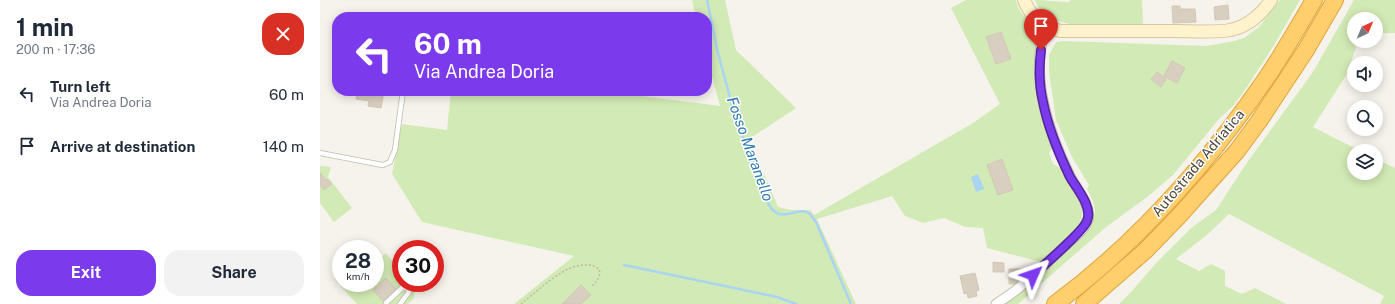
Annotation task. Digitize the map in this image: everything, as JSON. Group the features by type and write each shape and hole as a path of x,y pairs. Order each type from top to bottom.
{"highway":[{"name":"Autostrada Adriatica","path":"1055,304 1132,238 1164,205 1220,141 1265,80 1314,0"},
{"name":"Autostrada Adriatica","path":"1084,304 1145,251 1178,218 1237,151 1264,114 1306,50 1335,0"}],"main road":[{"path":"1024,0 1033,16 1040,23 1047,27 1061,31 1229,31 1250,22 1271,0"}],"street":[{"path":"996,304 1022,285 1076,235 1086,224 1088,219 1085,203 1060,154 1042,102 1039,67 1043,36 1047,27"}],"lane":[{"path":"320,153 383,165 390,162 395,150 402,96"},
{"path":"386,303 403,287 407,288 409,292 408,295 400,304"}],"path":[{"path":"521,304 554,278 576,266 591,265 598,268 600,275 598,280 592,286"}],"green space":[{"path":"692,0 725,0 736,50 796,108 749,139 778,207 791,210 810,210 814,215 973,123 1000,104 951,8 966,0 1016,0 1022,13 1039,30 1034,57 1034,75 1039,109 1053,147 1049,153 1053,164 1062,170 1081,207 1083,220 1076,230 1041,262 987,248 983,228 965,227 944,218 923,223 905,216 892,196 817,219 856,304 514,304 574,256 422,222 392,174 402,124 447,130 450,96 641,96 720,106 712,76 712,12 695,12","holes":["1001,32 1011,59 996,64 986,37","1002,159 1013,190 998,195 987,165"]},
{"path":"1035,0 1069,2 1071,0 1142,0 1143,26 1100,27 1066,23 1052,18 1041,11"},
{"path":"1280,0 1300,0 1273,47 1243,93 1233,106 1219,119 1173,175 1146,198 1106,227 1018,304 1002,304 1025,287 1088,230 1095,210 1087,189 1089,185 1072,157 1056,120 1049,72 1049,55 1056,42 1207,46 1244,38 1259,27","holes":["1172,61 1185,68 1177,83 1168,78 1170,75 1166,73"]},
{"path":"1354,0 1395,0 1395,33 1383,33 1383,12 1347,12"},
{"path":"1347,12 1347,48 1356,48 1353,56 1347,56 1347,74 1313,127 1347,144 1347,180 1383,180 1383,162 1395,168 1395,304 1380,304 1384,296 1229,214 1208,234 1176,259 1199,271 1211,264 1225,271 1225,286 1242,294 1255,288 1286,304 1119,304 1157,262 1191,228 1216,210 1246,164 1313,72"},
{"path":"320,166 331,167 328,177 352,208 334,222 320,203"},
{"path":"386,253 392,261 392,292 415,292 414,298 408,304 357,304 346,292 384,292 384,255"}],"water":[{"path":"978,174 984,189 976,192 971,177"}],"building":[{"path":"1228,5 1229,19 1215,20 1214,7"},
{"path":"1172,6 1180,6 1180,9 1195,9 1196,22 1173,23"},
{"path":"1001,32 1011,59 996,64 986,37"},
{"path":"1172,61 1185,68 1177,83 1164,76"},
{"path":"1157,72 1166,79 1161,87 1151,79"},
{"path":"356,96 383,96 381,108 368,106 369,101 356,99"},
{"path":"1002,159 1013,190 998,195 987,165"},
{"path":"320,173 332,184 324,190 320,185"},
{"path":"993,262 1004,263 1004,272 993,272"},
{"path":"1009,269 1022,269 1022,277 1015,284 1009,284"},
{"path":"975,273 979,290 976,291 977,296 968,298 967,293 964,294 960,276"},
{"path":"386,278 392,285 393,292 383,301 375,292 384,292 384,280"},
{"path":"581,285 591,295 581,304 562,304"}],"waterway":[{"name":"Fosso Maranello","path":"707,0 709,12"},
{"name":"Fosso Maranello","path":"712,24 735,116 769,205 779,214 800,211 811,215 816,222 851,304"},
{"path":"624,265 777,297 796,304"}],"route":[{"path":"1033,275 1076,235 1086,224 1088,219 1085,203 1060,154 1042,102 1039,67 1041,50"}]}
